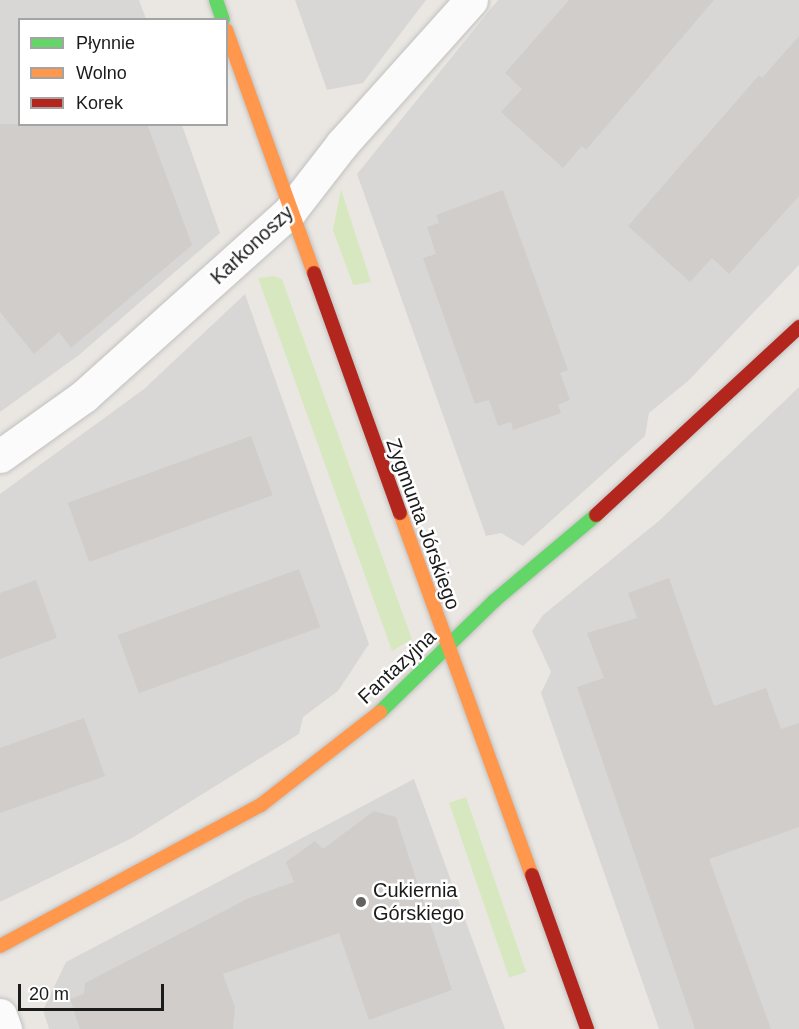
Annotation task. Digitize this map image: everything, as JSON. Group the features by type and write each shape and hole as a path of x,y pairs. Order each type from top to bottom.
{"street":[{"path":"216,0 222,18"},
{"name":"Karkonoszy","path":"0,456 84,396 290,212 342,144 471,0"},
{"name":"Zygmunta Jórskiego","path":"228,36 447,648 587,1029"},
{"name":"Fantazyjna","path":"0,946 177,855 261,805 399,697 447,648 711,414 799,327"},
{"path":"0,1015 5,1029"}],"shaded area":[{"path":"0,0 139,0 146,18 18,18 18,126 182,126 220,233 79,355 0,412"},
{"path":"295,0 426,0 363,83 327,90"},
{"path":"498,0 799,0 799,265 688,381 649,413 645,436 523,546 501,533 486,536 357,174"},
{"path":"245,294 369,644 338,691 303,717 299,734 132,838 0,902 0,494 144,389"},
{"path":"799,387 799,1029 659,1029 541,693 551,672 532,631 543,615 660,520"},
{"path":"414,779 505,1029 49,1029 43,1010 66,962"}],"green space":[{"path":"341,189 371,282 353,285 333,230"},
{"path":"274,276 282,279 412,639 392,651 258,278"},
{"path":"466,797 526,972 509,978 449,803"}],"building":[{"path":"569,0 714,0 586,150 582,146 563,168 501,112 522,89 505,73"},
{"path":"799,36 799,196 729,274 712,258 690,282 628,226 759,75 762,78"},
{"path":"0,124 148,126 192,245 71,348 59,332 34,354 0,312"},
{"path":"503,190 568,370 560,373 570,400 558,405 561,413 513,430 511,422 498,426 489,400 475,404 423,258 436,254 427,227 439,223 436,215"},
{"path":"251,436 273,495 89,562 68,503"},
{"path":"299,569 320,627 139,693 118,635"},
{"path":"669,578 714,706 766,688 781,729 799,723 799,827 709,859 771,1029 695,1029 577,687 604,678 587,633 637,618 628,593"},
{"path":"36,580 57,638 0,659 0,593"},
{"path":"84,718 105,776 0,813 0,748"},
{"path":"374,811 396,817 452,990 369,1020 339,933 223,974 235,1007 233,1029 80,1029 70,999 84,994 85,983 249,898 294,882 286,862 315,841 323,849"}],"traffic: fast":[{"path":"216,0 222,18"},
{"path":"380,712 494,601 596,515"}],"traffic: slow":[{"path":"228,36 314,273"},
{"path":"400,513 532,875"},
{"path":"0,946 261,805 380,712"}],"traffic: jam":[{"path":"314,273 400,513"},
{"path":"596,515 799,327"},
{"path":"532,875 587,1029"}],"place":[{"name":"Cukiernia Górskiego","path":"361,902"}]}
